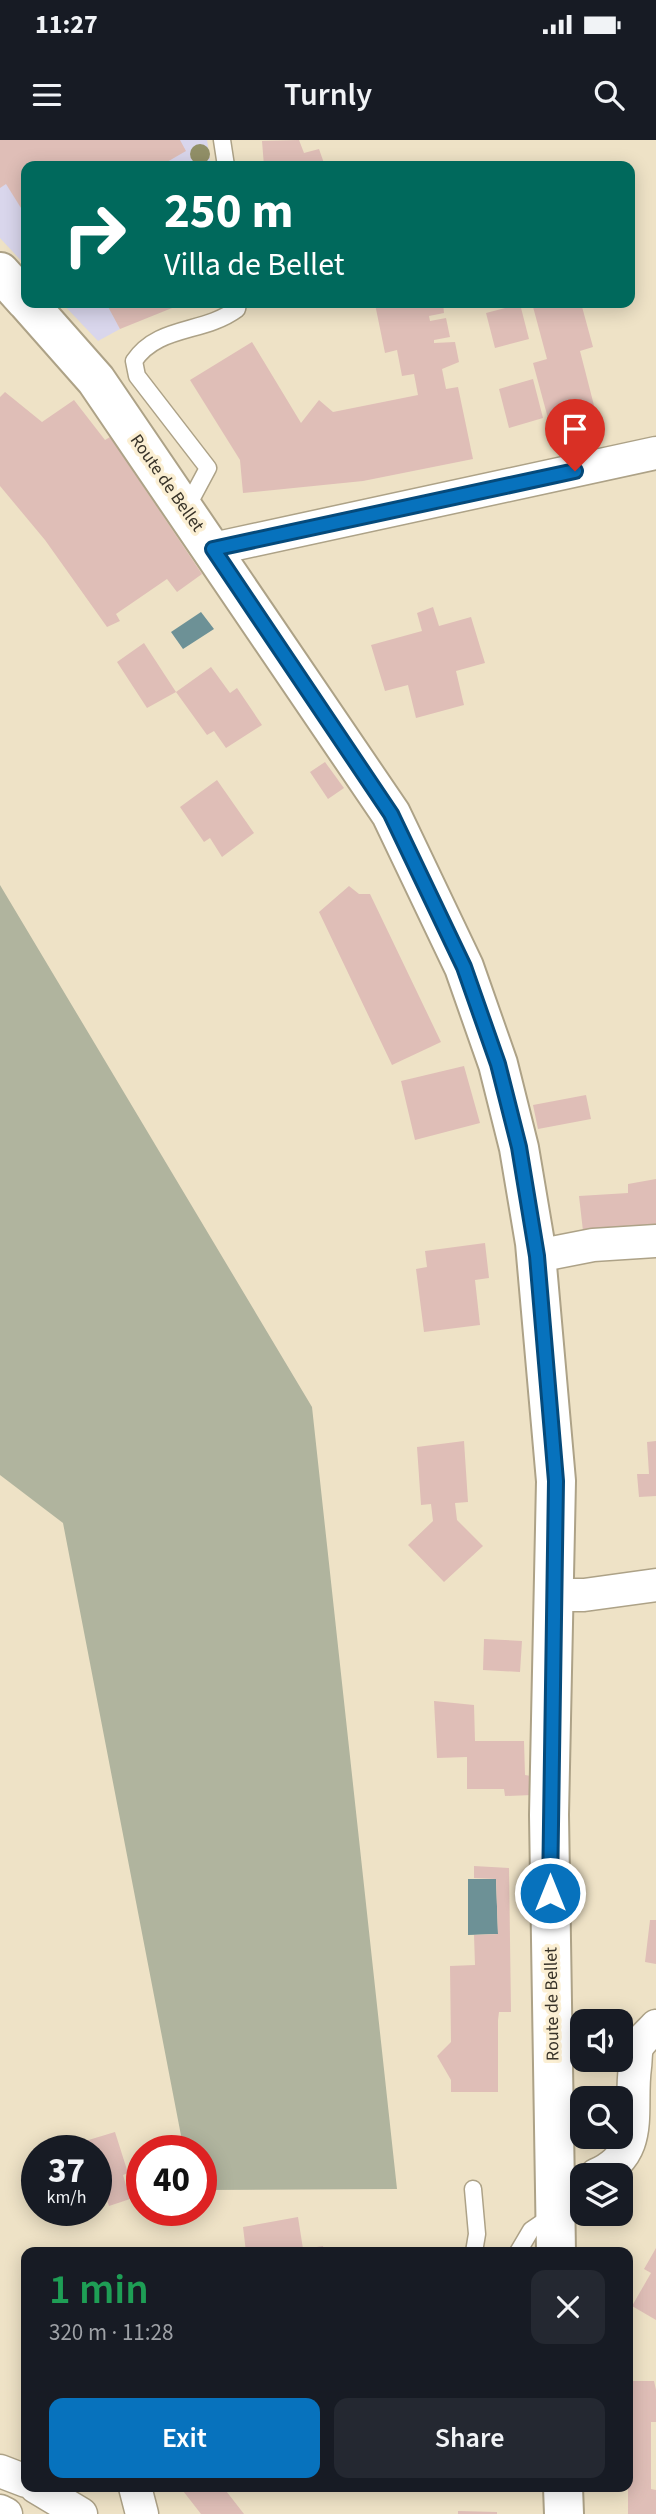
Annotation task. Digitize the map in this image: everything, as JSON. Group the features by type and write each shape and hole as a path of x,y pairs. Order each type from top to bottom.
{"street":[{"name":"Route de Bellet","path":"0,272 21,295"},
{"name":"Route de Bellet","path":"32,308 96,380 391,814 464,967 498,1064 519,1147 537,1256 556,1481 550,1815 564,2191 557,2247"},
{"path":"213,549 656,453"},
{"path":"537,1256 593,1245 656,1241"},
{"path":"554,1595 584,1595 656,1585"},
{"path":"617,2163 624,2155 635,2124 632,2083 638,2047 656,2025"},
{"path":"0,2471 21,2479"},
{"path":"44,2492 81,2514"},
{"path":"136,2492 142,2514"},
{"path":"563,2492 564,2514"},
{"path":"0,2511 6,2514"}],"lane":[{"path":"222,140 225,161"},
{"path":"185,511 208,468 137,376 134,361 142,349 155,339 220,321 237,308"},
{"path":"473,2189 477,2234 475,2247"},
{"path":"521,2247 531,2230 564,2191"}],"shaded area":[{"path":"0,140 207,140 210,161 21,161 21,261 0,238"},
{"path":"67,308 110,308 120,329 98,341"}],"green space":[{"path":"0,885 312,1407 397,2189 217,2190 217,2135 181,2135 63,1523 0,1475"}],"water":[{"path":"201,612 214,629 183,649 171,632"},
{"path":"468,1879 496,1879 498,1934 468,1935"}],"building":[{"path":"0,140 180,140 186,151 169,161 21,161 21,208 6,184 0,188"},
{"path":"299,140 304,153 319,149 323,161 264,161 262,141"},
{"path":"109,308 172,308 120,329"},
{"path":"376,308 444,308 444,313 429,316 430,321 446,318 450,337 434,340 434,343 455,342 459,362 442,369 446,389 458,387 473,459 363,481 243,493 240,460 190,380 252,342 301,423 319,400 333,412 418,395 414,374 402,376 397,350 385,353"},
{"path":"505,308 521,308 529,339 495,348 486,313"},
{"path":"533,308 582,308 593,347 580,351 598,421 552,433 533,363 547,359"},
{"path":"533,379 543,418 509,428 499,389"},
{"path":"5,392 42,422 74,400 105,440 110,437 202,574 177,592 167,579 116,614 120,621 107,627 45,540 0,486 0,397"},
{"path":"433,607 439,626 471,617 485,663 456,671 464,705 416,718 408,685 385,691 371,645 422,631 417,613"},
{"path":"144,643 176,692 147,708 117,662"},
{"path":"211,667 230,693 237,688 262,725 226,748 214,731 207,735 176,692"},
{"path":"325,762 344,788 328,799 310,772"},
{"path":"217,780 254,833 222,857 210,838 204,842 180,807"},
{"path":"349,886 359,894 370,894 441,1042 392,1065 319,912"},
{"path":"464,1066 480,1123 415,1140 401,1081"},
{"path":"586,1095 591,1119 538,1129 533,1105"},
{"path":"656,1179 656,1226 583,1231 579,1196 628,1193 628,1184"},
{"path":"485,1243 489,1278 475,1280 480,1325 424,1332 416,1269 427,1267 425,1251"},
{"path":"464,1441 468,1502 455,1503 457,1520 483,1546 444,1582 408,1545 433,1521 431,1504 421,1505 417,1447"},
{"path":"656,1441 656,1496 639,1497 637,1474 649,1474 647,1442"},
{"path":"484,1639 522,1641 520,1672 483,1670"},
{"path":"434,1701 474,1705 475,1741 524,1741 525,1775 531,1776 532,1795 505,1796 504,1789 467,1789 467,1757 437,1758"},
{"path":"474,1866 509,1868 511,2012 499,2012 498,2092 451,2092 451,2080 437,2056 451,2042 450,1966 475,1965 474,1935 498,1934 496,1879 474,1878"},
{"path":"650,1920 656,1920 656,1964 645,1962"},
{"path":"115,2132 126,2167 126,2174 123,2175 126,2200 112,2205 112,2135 105,2135"},
{"path":"298,2217 303,2247 245,2247 243,2227"},
{"path":"656,2248 656,2320 633,2307 651,2273 644,2269"},
{"path":"633,2381 654,2381 656,2422 651,2422 651,2489 656,2490 656,2514 628,2514 628,2492 633,2492"},
{"path":"184,2492 227,2492 244,2514 201,2514"},
{"path":"458,2511 497,2512 497,2514 458,2514"}],"route":[{"path":"550,1893 556,1481 537,1256 519,1147 498,1064 464,967 417,864 391,814 213,549 575,471"}]}
